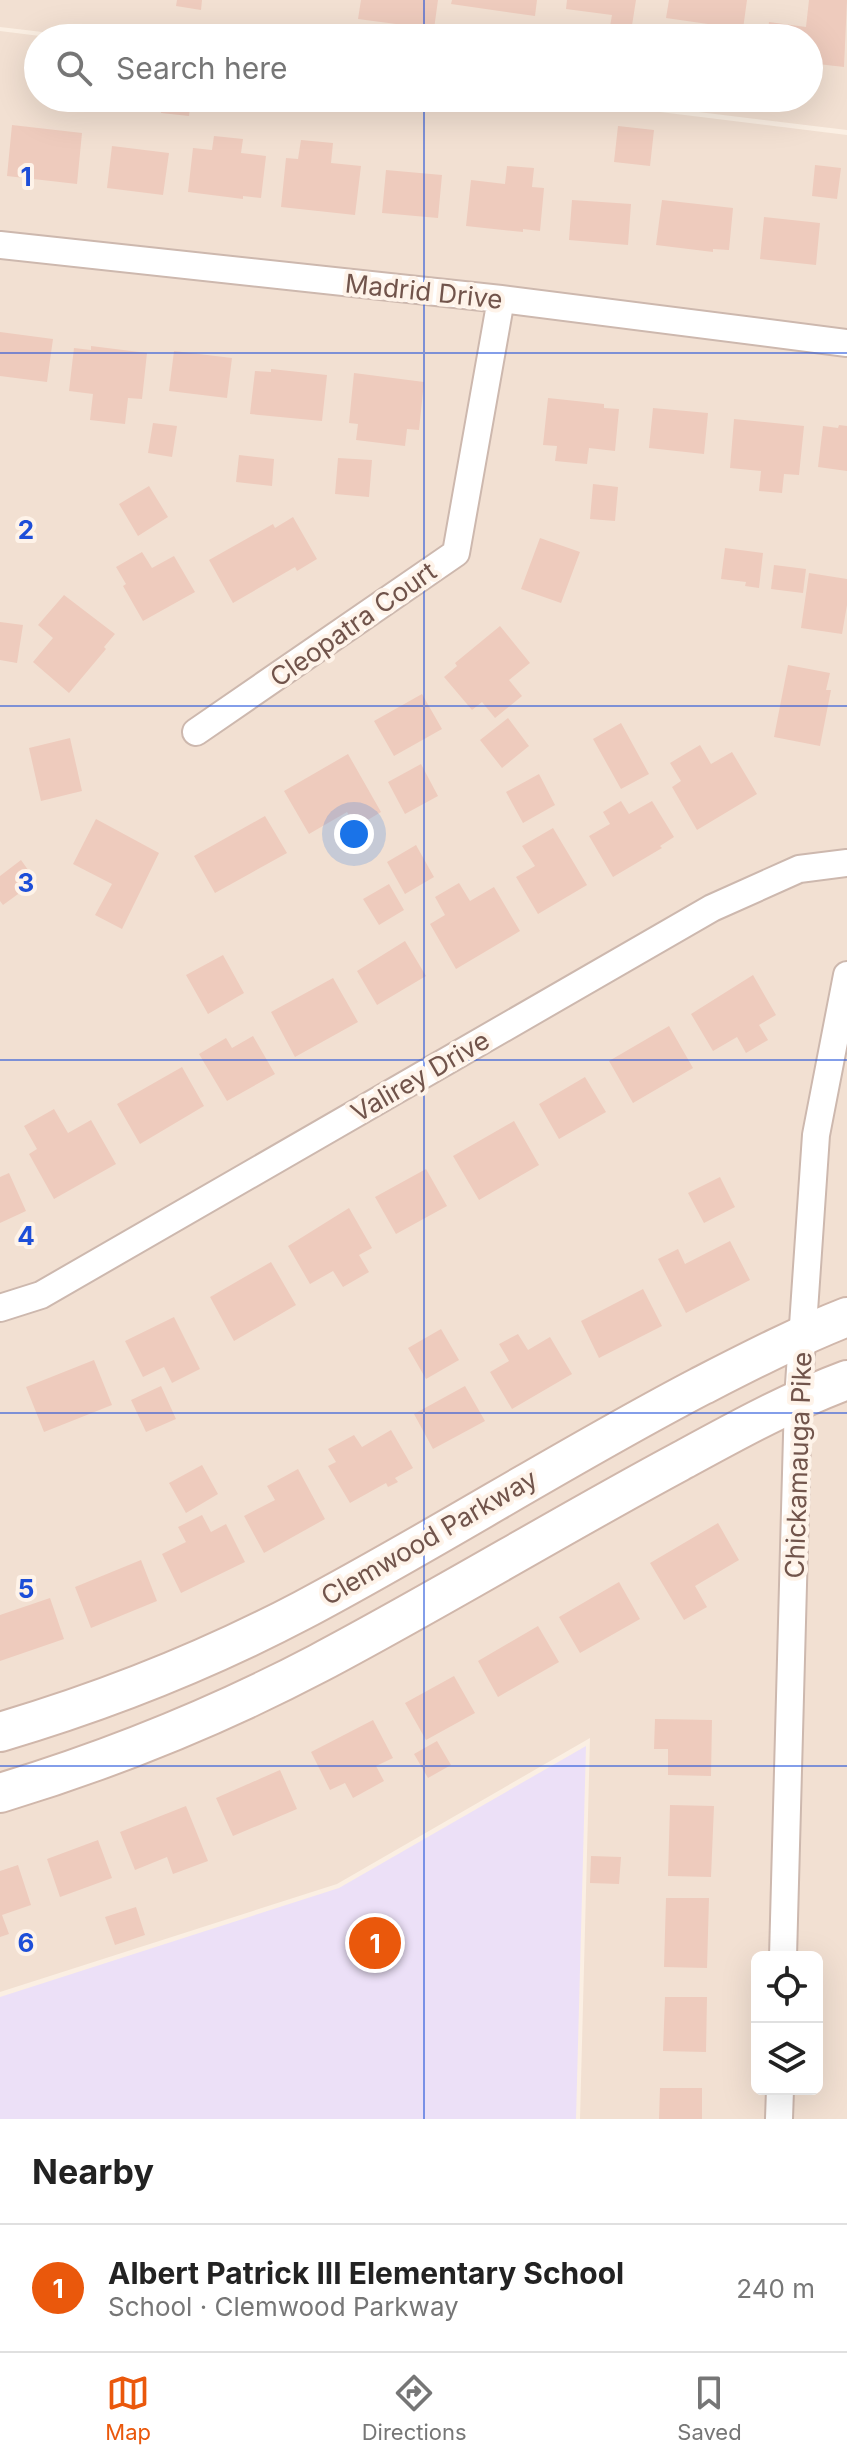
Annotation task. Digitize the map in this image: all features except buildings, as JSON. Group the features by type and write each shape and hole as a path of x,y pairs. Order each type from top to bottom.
{"street":[{"name":"Madrid Drive","path":"0,245 501,299 847,343"},
{"name":"Cleopatra Court","path":"196,732 456,553 501,299"},
{"name":"Valirey Drive","path":"0,1308 41,1295 712,908 799,869 847,863"},
{"name":"Chickamauga Pike","path":"783,1951 798,1399 816,1135 847,975"},
{"name":"Clemwood Parkway","path":"0,1732 72,1711 154,1679 267,1627 613,1432 803,1334 847,1317"},
{"name":"Clemwood Parkway","path":"0,1793 130,1747 244,1701 321,1662 564,1524 798,1399 847,1380"},
{"path":"779,2119 780,2095"}],"shaded area":[{"path":"0,0 847,0 847,130 699,112 823,112 823,24 24,24 24,30 0,27"},
{"path":"0,31 24,34 24,112 660,112 847,135 847,2119 580,2119 590,1738 337,1884 0,1992"},
{"path":"586,1746 576,2119 0,2119 0,1997 339,1888"}],"place":[{"name":"Albert Patrick III Elementary School","path":"375,1943"}]}
